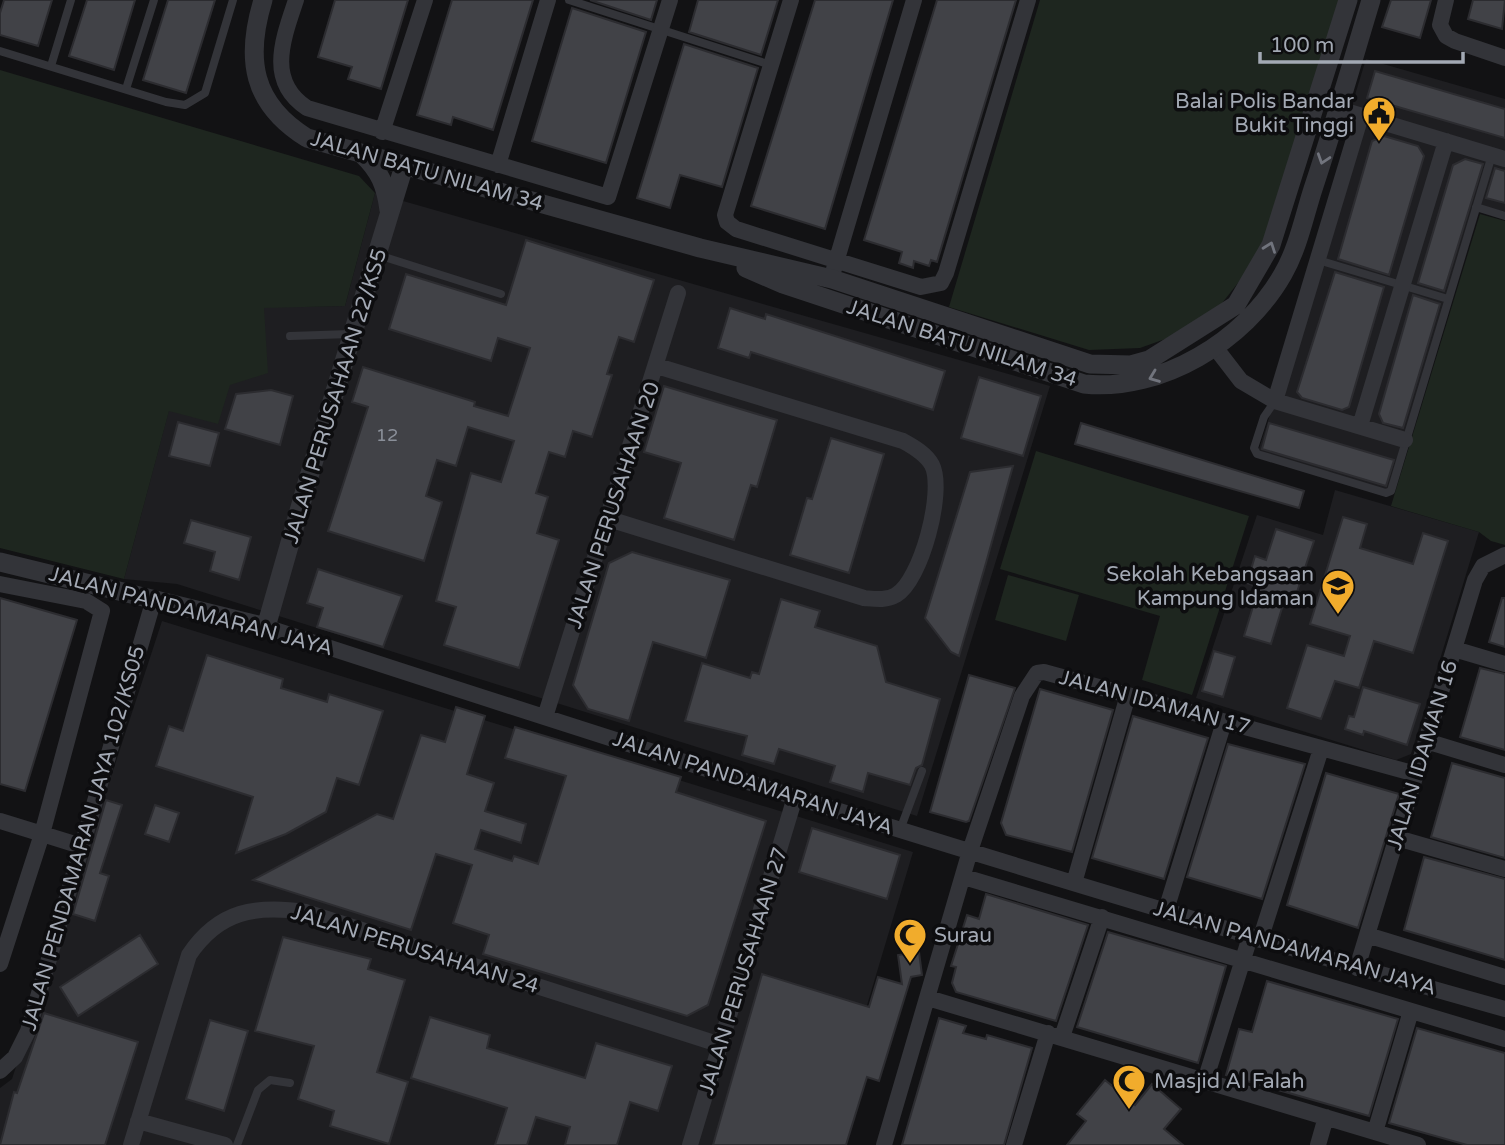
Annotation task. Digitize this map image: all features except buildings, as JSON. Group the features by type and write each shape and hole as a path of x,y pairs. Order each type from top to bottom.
{"street":[{"name":"JALAN BATU NILAM 34","path":"263,0 252,51 256,78 275,114 307,138 700,248 832,279 1090,364 1131,365 1149,360 1176,346 1236,305 1271,245 1348,0"},
{"path":"296,0 282,41 280,69 288,92 307,108 608,197 670,0"},
{"path":"382,132 425,0"},
{"path":"498,165 548,0"},
{"path":"791,0 725,215 727,222 736,229 921,287 941,283 1028,0"},
{"path":"890,318 874,308 830,292 837,259 914,0"},
{"name":"JALAN BATU NILAM 34","path":"700,248 783,285 890,318 1072,381 1111,387 1161,375 1214,346 1244,321 1285,271 1339,109 1371,0"},
{"path":"1446,0 1440,25 1446,36 1505,58"},
{"path":"1339,109 1498,157"},
{"path":"1275,401 1361,116"},
{"path":"1360,426 1446,141"},
{"path":"362,153 375,166 383,180 389,216"},
{"name":"JALAN PERUSAHAAN 22/KS5","path":"266,627 404,166"},
{"path":"389,216 412,186 423,180 444,178"},
{"path":"783,285 811,286 832,279"},
{"name":"JALAN PERUSAHAAN 20","path":"545,717 678,293"},
{"path":"1214,346 1236,305"},
{"path":"1176,346 1214,346"},
{"path":"1214,346 1241,381 1275,401 1405,440"},
{"path":"609,519 864,598 884,600 896,595 908,585 915,573 937,496 931,464 919,450 903,441 657,366"},
{"name":"JALAN IDAMAN 16","path":"1357,968 1479,572 1504,555"},
{"name":"JALAN PANDAMARAN JAYA","path":"0,562 266,627 900,830 1255,938 1505,1009"},
{"path":"0,584 86,601 100,607 101,619 42,834 0,964"},
{"name":"JALAN PENDAMARAN JAYA 102/KS05","path":"0,1071 15,1057 28,1031 154,599"},
{"path":"1454,649 1505,664"},
{"name":"JALAN IDAMAN 17","path":"884,1145 970,851 1029,680 1044,672 1416,774"},
{"path":"1074,883 1128,695"},
{"path":"1166,910 1224,722"},
{"path":"1426,741 1505,765"},
{"path":"1205,1081 1242,962 1255,938 1321,749"},
{"name":"JALAN PERUSAHAAN 27","path":"690,1145 795,797"},
{"path":"0,821 82,846"},
{"path":"1397,838 1505,869"},
{"name":"JALAN PANDAMARAN JAYA","path":"964,877 1505,1039"},
{"name":"JALAN PERUSAHAAN 24","path":"131,1145 189,955 199,940 222,922 250,910 263,908 306,912 721,1045"},
{"path":"1014,1145 1102,918"},
{"path":"1367,935 1505,977"},
{"path":"928,998 1418,1145"},
{"path":"1374,1132 1411,1011"},
{"path":"1318,1145 1326,1117"},
{"path":"138,1121 225,1145"}],"lane":[{"path":"51,66 71,0"},
{"path":"126,89 154,0"},
{"path":"0,51 166,102 185,105 198,100 209,83 233,0"},
{"path":"569,0 771,65"},
{"path":"1275,401 1264,417 1254,449 1257,454 1386,493 1391,491 1476,207 1498,157"},
{"path":"1476,207 1505,216"},
{"path":"377,255 501,295"},
{"path":"1318,260 1448,299"},
{"path":"290,336 354,334"},
{"path":"900,830 922,771"},
{"path":"237,1145 258,1090 270,1080 289,1083"}],"shaded area":[{"path":"1040,0 1340,0 1264,250 1215,312 1168,338 1140,348 1089,350 949,307"},
{"path":"1366,59 1505,99 1505,212 1480,205 1394,492 1258,452 1367,114 1351,108"},
{"path":"0,70 359,176 375,193 345,306 264,308 268,373 230,385 218,424 169,411 124,579 0,548"},
{"path":"375,193 1050,386 917,816 177,584 124,579 169,410 230,385 264,307 345,306"},
{"path":"1480,214 1505,221 1505,545 1491,541 1479,532 1391,506"},
{"path":"1036,451 1249,516 1192,695 1142,680 1160,616 1000,569"},
{"name":"Sekolah Kebangsaan Kampung Idaman","path":"1335,490 1479,532 1411,754 1396,760 1196,698 1257,515 1323,535"},
{"path":"1008,575 1079,595 1066,641 995,620"},
{"path":"162,621 913,852 825,1145 0,1145 0,1088 12,1079"}],"place":[{"name":"Balai Polis Bandar Bukit Tinggi","path":"1379,143"},
{"name":"Sekolah Kebangsaan Kampung Idaman","path":"1338,616"},
{"name":"Surau","path":"910,965"},
{"name":"Masjid Al Falah","path":"1129,1111"}]}
